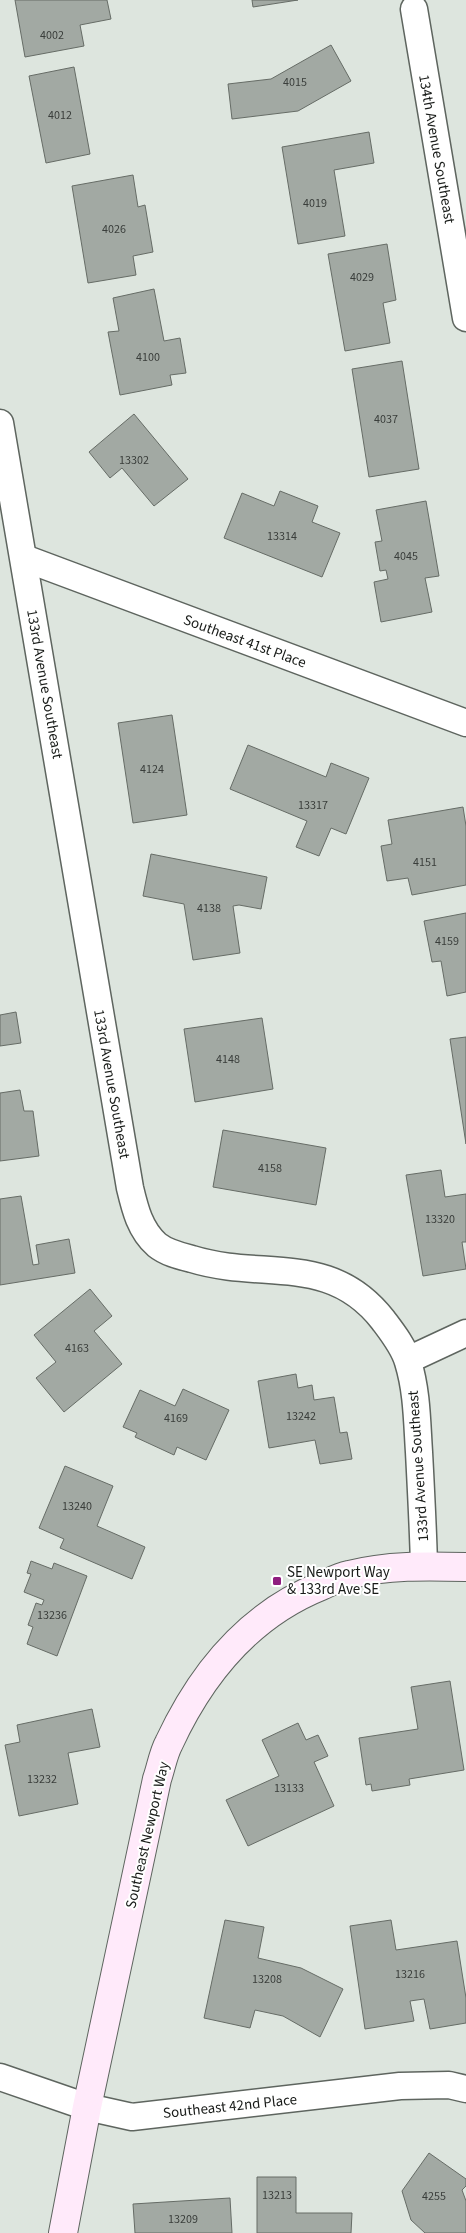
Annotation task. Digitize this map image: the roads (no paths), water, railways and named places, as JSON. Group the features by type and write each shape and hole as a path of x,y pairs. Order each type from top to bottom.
{"main road":[{"name":"Southeast Newport Way","path":"63,2233 87,2107 157,1779 168,1745 187,1709 220,1659 259,1622 301,1594 348,1575 424,1565 466,1567"}],"street":[{"name":"134th Avenue Southeast","path":"414,10 466,318"},
{"name":"133rd Avenue Southeast","path":"0,423 128,1179 137,1217 148,1236 159,1246 173,1254 204,1263 311,1274 344,1286 370,1304 393,1333 408,1360 416,1395 424,1565"},
{"name":"Southeast 41st Place","path":"24,558 466,723"},
{"path":"408,1360 466,1333"},
{"name":"Southeast 42nd Place","path":"0,2077 87,2107 132,2117 400,2086 449,2085 466,2089"}],"place":[{"name":"SE Newport Way & 133rd Ave SE","path":"277,1581"}]}
